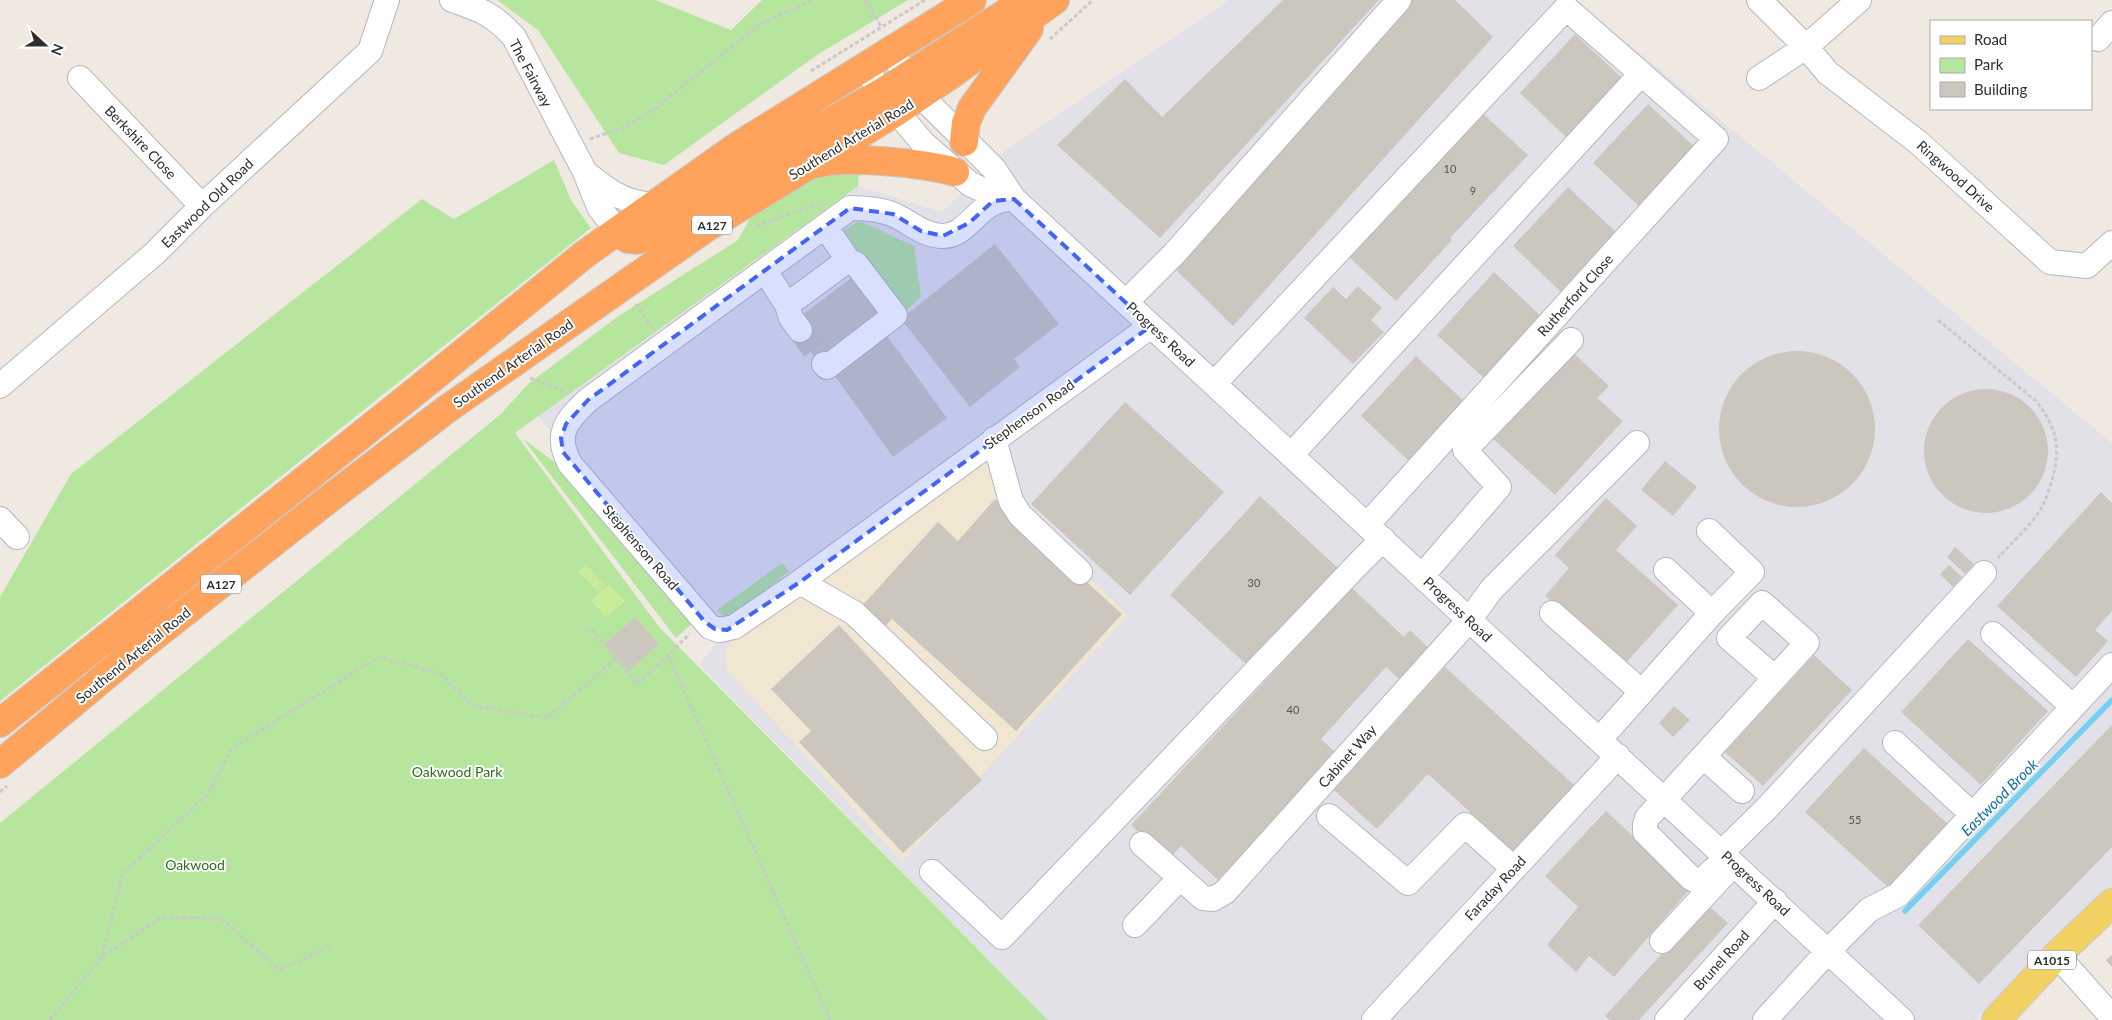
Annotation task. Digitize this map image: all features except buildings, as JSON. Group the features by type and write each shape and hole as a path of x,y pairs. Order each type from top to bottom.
{"highway":[{"name":"Southend Arterial Road","path":"7,772 148,641 320,505 447,409 643,271 802,168 879,88 886,39 972,0"},
{"name":"Southend Arterial Road","path":"879,88 914,86 1042,2"},
{"path":"964,142 966,123 972,108 1042,2"},
{"path":"617,231 628,239 648,237 711,194 879,88"},
{"name":"A127","path":"0,723 575,262 617,231 736,147 775,133 879,88"},
{"path":"802,168 822,162 839,160 926,165 962,178"}],"main road":[{"name":"A1015","path":"1996,1020 2057,955 2112,903"}],"street":[{"name":"Eastwood Old Road","path":"0,386 154,254 202,206 370,51 387,0"},
{"path":"1126,302 1174,254 1398,0"},
{"path":"1759,0 1806,47"},
{"path":"1758,78 1806,47 1859,0"},
{"name":"The Fairway","path":"462,2 486,12 500,21 514,37 585,172 599,207 617,231"},
{"name":"Rutherford Close","path":"1214,384 1566,8 1716,139 1375,532"},
{"name":"Progress Road","path":"886,39 914,86 964,142 994,169 1014,199 1829,950 1902,1020"},
{"name":"Ringwood Drive","path":"1806,47 1828,73 1919,142 2050,262 2087,266 2112,242"},
{"path":"1292,455 1641,74"},
{"name":"Berkshire Close","path":"80,78 202,206"},
{"name":"Progress Road","path":"879,88 914,134 962,178 980,189 1014,199"},
{"name":"The Fairway","path":"585,172 624,199 644,205 656,204"},
{"path":"962,178 980,197 979,210 975,217"},
{"name":"Stephenson Road","path":"1014,199 1004,198 993,201 955,233 943,236 921,231 892,214 867,208 850,208 588,400 566,424 561,438 563,452 570,464 705,622 719,630 734,627 800,582 1151,326"},
{"path":"824,364 826,367 895,315 856,264 848,260 825,226"},
{"path":"787,306 848,260"},
{"path":"764,271 800,330"},
{"path":"1422,576 1498,487 1465,450 1571,340"},
{"path":"994,439 1011,501 1020,515 1080,572"},
{"name":"Cabinet Way","path":"1180,878 1204,898 1213,899 1225,892 1470,619 1491,590 1637,442"},
{"path":"0,519 17,537"},
{"path":"1600,739 1712,613 1752,572 1709,531"},
{"path":"932,872 1002,937 1361,561 1375,532"},
{"path":"1666,570 1712,613"},
{"path":"1662,941 1767,808 1984,574"},
{"path":"800,582 854,613 985,738"},
{"path":"1552,613 1642,692"},
{"path":"1993,634 2073,707"},
{"path":"1765,1020 1829,950 1869,910 1898,896 2112,665"},
{"path":"1728,857 1703,879 1697,881 1691,878 1645,832 1645,825 1647,818 1775,678"},
{"path":"1894,743 1973,815"},
{"name":"Faraday Road","path":"1374,1020 1618,756"},
{"path":"1704,757 1742,791"},
{"path":"1329,816 1408,883 1466,824 1513,868"},
{"path":"1134,925 1180,878 1142,844"},
{"name":"Brunel Road","path":"1666,1020 1775,901"},
{"path":"2057,955 2112,1017"}],"path":[{"path":"570,145 625,127 649,113 762,23 813,0"},
{"path":"865,0 886,39"},
{"path":"753,227 823,202"},
{"path":"628,308 644,298"},
{"path":"1938,320 2036,401 2045,412 2058,444 2056,466 2048,493 2041,508 1984,574"},
{"path":"534,372 527,376 588,400"},
{"path":"585,629 592,630 637,684 705,622"},
{"path":"668,655 830,1020"},
{"path":"102,957 123,873 208,794 232,748 379,657 441,674 471,705 547,718 616,659"},
{"path":"0,792 7,772"},
{"path":"50,1020 102,957 162,917 220,918 280,970 332,945"}],"highlighted area":[{"path":"1014,199 1151,326 800,582 727,630 715,629 705,622 563,452 561,438 566,424 588,400 850,208 893,214 921,231 943,236 969,223 993,201"}],"shaded area":[{"path":"1229,0 1575,0 2112,443 2112,890 1974,1020 1048,1020 699,665 721,637 538,416 858,186 942,212 1005,151"},
{"path":"991,455 1001,494 1128,615 902,862 727,670 725,651 734,636"}],"green space":[{"path":"497,0 655,0 731,30 762,0 908,0 817,55 664,165 619,153 538,30"},
{"path":"554,160 572,202 591,228 0,701 0,597 71,474 422,199 454,219"},
{"name":"Oakwood Park","path":"859,172 858,186 515,433 660,628 1048,1020 0,1020 0,823 501,414 528,384 617,317 738,240 753,213 808,175"},
{"path":"862,222 914,246 921,297 900,316 841,233 855,223"},
{"path":"523,439 592,489 697,619 676,638"},
{"path":"782,563 789,571 728,621 717,610"},
{"path":"586,564 605,585 598,592 578,571"},
{"path":"609,584 625,601 606,618 591,600"}],"waterway":[{"name":"Eastwood Brook","path":"1905,911 2112,700"}],"tunnel":[{"path":"800,330 824,364"}],"park label":[{"name":"Oakwood","path":"195,864"}]}
